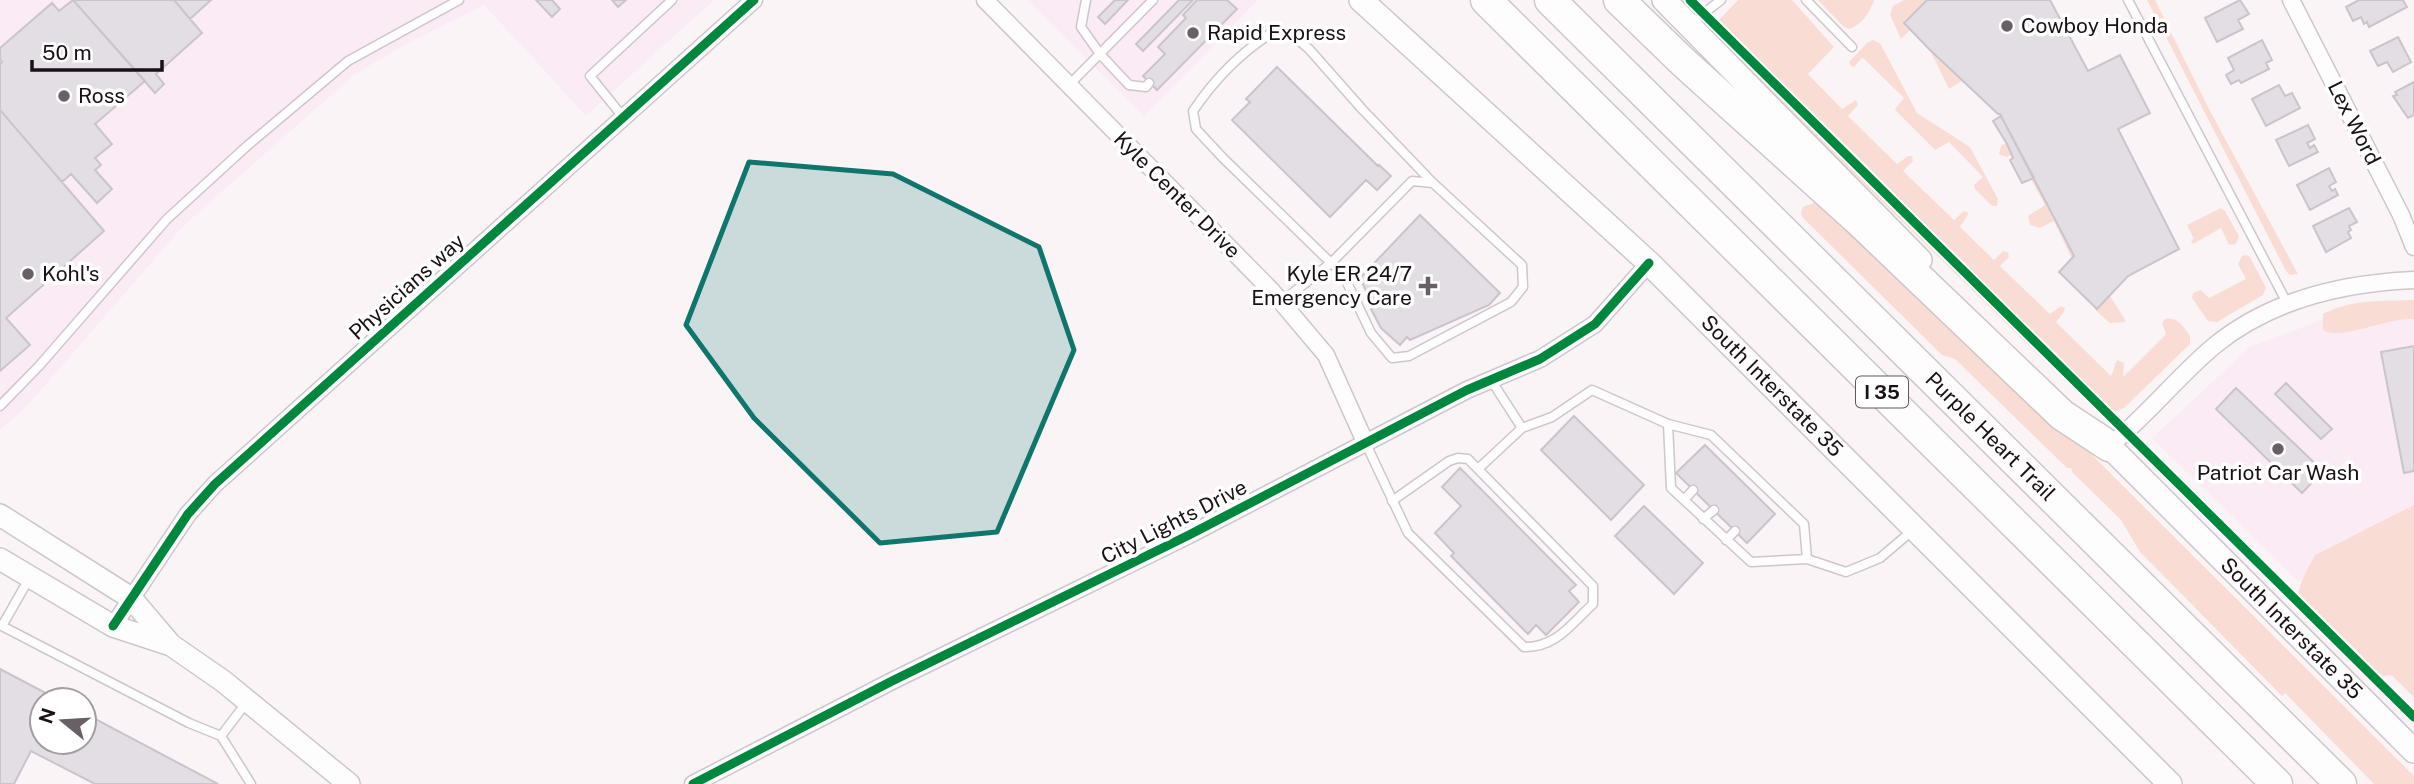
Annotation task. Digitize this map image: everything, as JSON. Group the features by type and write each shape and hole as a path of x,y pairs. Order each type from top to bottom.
{"highway":[{"name":"Purple Heart Trail","path":"1486,0 2277,784"},
{"name":"Purple Heart Trail","path":"1550,0 2341,784"},
{"path":"1619,0 1682,61 1857,219 2062,415 2109,446"}],"main road":[{"name":"South Interstate 35","path":"1361,0 1648,263 2170,784"},
{"name":"South Interstate 35","path":"1664,0 1795,135 2414,751"}],"street":[{"name":"Physicians way","path":"113,626 188,514 215,484 754,0"},
{"name":"Lex Word","path":"2291,0 2401,215 2414,247"},
{"name":"Kyle Center Drive","path":"990,2 1282,302 1326,355 1366,444"},
{"name":"City Lights Drive","path":"693,784 1491,380 1540,359 1595,324 1648,263"},
{"path":"2109,446 2212,348 2287,303 2379,281 2414,280"},
{"path":"0,515 131,598 172,645 247,700 349,784"},
{"path":"0,559 113,626 172,645"}],"lane":[{"path":"0,406 39,366 167,219 247,146 348,61 458,0"},
{"path":"623,117 590,76 672,0"},
{"path":"1086,0 1081,27 1100,54 1129,85 1146,87 1149,83"},
{"path":"1069,85 1153,0"},
{"path":"1689,25 1721,0"},
{"path":"1806,0 1852,47"},
{"path":"2128,0 2287,303"},
{"path":"1273,32 1293,35 1309,48 1362,109 1433,183 1522,265 1523,287 1511,302 1409,356 1392,358 1371,333 1342,272 1331,263 1196,129 1192,111 1209,87 1254,44 1273,32"},
{"path":"1282,302 1331,263 1412,181 1433,183"},
{"path":"1491,380 1522,428"},
{"path":"1478,470 1522,428 1552,417 1592,390 1668,424 1711,435 1804,524 1807,559"},
{"path":"1668,424 1671,488 1751,562 1807,559 1846,572 1880,558 1914,529"},
{"path":"1366,444 1392,501 1408,533 1524,647 1550,644 1593,604 1592,586 1468,459 1449,461 1392,501"},
{"path":"1721,461 1729,452"},
{"path":"1741,481 1750,472"},
{"path":"1684,500 1693,490"},
{"path":"1762,502 1770,492"},
{"path":"1703,519 1714,510"},
{"path":"1726,540 1735,531"},
{"path":"30,577 1,625 189,723 221,736 251,784"},
{"path":"221,736 247,700"}],"highlighted area":[{"path":"749,162 893,174 1039,247 1074,350 997,532 880,543 754,418 686,325"}],"shaded area":[{"path":"0,0 714,0 586,116 484,5 404,45 354,75 184,225 27,406 0,430"},
{"path":"1027,0 1258,0 1144,116"},
{"path":"1738,0 1792,0 1834,47 1808,74 1842,109 1856,100 1858,105 1848,116 1897,164 1912,156 1913,161 1903,171 1954,220 1964,211 1969,213 1960,227 1994,260 2003,251 2008,252 2009,257 2000,266 2050,314 2061,306 2065,308 2056,322 2111,376 2117,360 2124,363 2123,377 2166,334 2162,323 2165,319 2180,323 2190,336 2190,344 2124,408 2112,413 1717,22"},
{"path":"1818,0 1874,0 1865,17 1850,29 1844,27"},
{"path":"1904,0 1927,0 1905,22 1911,29 1901,39 1890,15 1893,6"},
{"path":"2147,0 2155,0 2209,109 2298,274 2290,275 2286,271"},
{"path":"1717,33 2089,401 2102,417 1729,52"},
{"path":"1873,40 1880,43 1917,113 1970,147 1998,199 1997,206 1992,206 1975,189 1974,185 1983,177 1949,142 1935,150 1896,111 1904,98 1864,59 1854,67 1851,66 1849,62"},
{"path":"1929,48 1963,80 1949,89"},
{"path":"2013,138 2074,256 2071,257 2054,221 2040,228 2030,225 2028,216 2045,205 2016,152 2007,157 1999,154 2001,146"},
{"path":"1819,201 2055,418 2414,776 2414,784 2374,784 2285,693 2282,696 2140,552 2121,520 2071,468 2067,468 1955,359 1942,355 1802,217 1803,207"},
{"path":"2221,208 2239,236 2236,244 2229,245 2221,228 2193,244 2191,240 2194,239 2187,225"},
{"path":"2242,256 2250,257 2266,288 2263,295 2217,322 2208,321 2192,298 2193,293 2201,290 2209,298 2246,279 2238,264"},
{"path":"2110,296 2126,321 2110,323 2095,310"},
{"path":"2414,300 2414,506 2320,556 2299,582 2152,438 2250,347 2370,302"},
{"path":"2414,300 2414,319 2392,321 2341,333 2323,330 2323,314 2333,309 2367,302"},
{"path":"2414,505 2414,697 2391,675 2378,677 2298,598 2302,581 2315,555"}],"building":[{"name":"Ross","path":"73,0 145,81 95,124 112,144 95,158 101,165 95,170 112,189 97,203 71,174 62,182 0,110 0,48 52,3 59,11"},
{"path":"73,0 174,0 202,33 156,74 164,84 155,93"},
{"path":"174,0 211,0 190,19"},
{"path":"536,0 552,0 560,9 552,17"},
{"path":"612,0 626,0 618,7"},
{"path":"1115,0 1128,0 1105,24 1098,17"},
{"path":"1179,0 1193,0 1143,51 1136,44"},
{"name":"Rapid Express","path":"1197,0 1227,0 1237,9 1157,90 1143,76 1165,54 1158,47 1186,18 1183,15"},
{"path":"1927,0 2050,0 2088,71 2120,55 2150,113 2118,129 2179,249 2128,276 2097,309 2059,272 2074,256 2000,114 1904,23"},
{"path":"2240,0 2249,14 2238,20 2243,29 2217,42 2205,18"},
{"path":"2359,0 2403,0 2407,7 2369,27 2361,17 2353,21 2346,7"},
{"path":"2398,37 2411,62 2393,72 2387,62 2378,66 2370,51"},
{"path":"2262,40 2272,60 2266,63 2269,69 2241,83 2239,80 2231,84 2226,75 2234,70 2228,58"},
{"path":"1277,67 1391,176 1377,190 1366,180 1330,217 1232,120 1250,102 1246,99"},
{"path":"2414,82 2414,115 2408,118 2393,96 2397,95 2395,92"},
{"path":"2279,85 2285,96 2292,93 2300,108 2266,126 2252,99"},
{"name":"Kohl's","path":"0,110 104,231 6,318 30,345 0,371"},
{"path":"2001,116 2034,178 2022,183 2010,160 2013,158 2007,144 1993,121"},
{"path":"2308,125 2315,139 2307,143 2310,148 2314,145 2318,152 2289,166 2276,140"},
{"path":"2329,168 2336,182 2329,186 2332,191 2335,189 2338,195 2310,210 2297,185"},
{"path":"2349,208 2357,222 2349,226 2351,238 2326,252 2313,226"},
{"name":"Kyle ER 24/7 Emergency Care","path":"1420,215 1500,293 1489,305 1410,340 1407,337 1400,345 1381,328 1371,309 1376,306 1372,304 1360,278"},
{"path":"2414,346 2414,471 2404,473 2381,352"},
{"path":"2286,383 2332,429 2321,439 2275,394"},
{"name":"Patriot Car Wash","path":"2236,388 2323,471 2302,493 2216,409"},
{"path":"1574,416 1644,485 1611,520 1541,450"},
{"path":"1705,445 1775,514 1747,543 1676,473"},
{"path":"1460,468 1576,585 1569,591 1579,602 1546,635 1536,625 1528,634 1451,556 1454,553 1435,533 1461,506 1442,487"},
{"path":"1644,506 1703,563 1674,594 1615,536"},
{"path":"0,669 32,686 28,686 28,756 14,784 0,784"},
{"path":"98,720 218,784 95,784 41,756 98,756"}],"cycle path":[{"path":"113,626 188,514 215,484 754,0"},
{"path":"1690,0 2414,717"},
{"path":"693,784 892,681 1189,535 1467,390 1540,359 1595,324 1649,263"}],"place":[{"name":"Cowboy Honda","path":"2007,26"},
{"name":"Rapid Express","path":"1193,33"},
{"name":"Ross","path":"64,96"},
{"name":"Kohl's","path":"28,274"},
{"name":"Kyle ER 24/7 Emergency Care","path":"1428,286"},
{"name":"Patriot Car Wash","path":"2278,449"}]}
